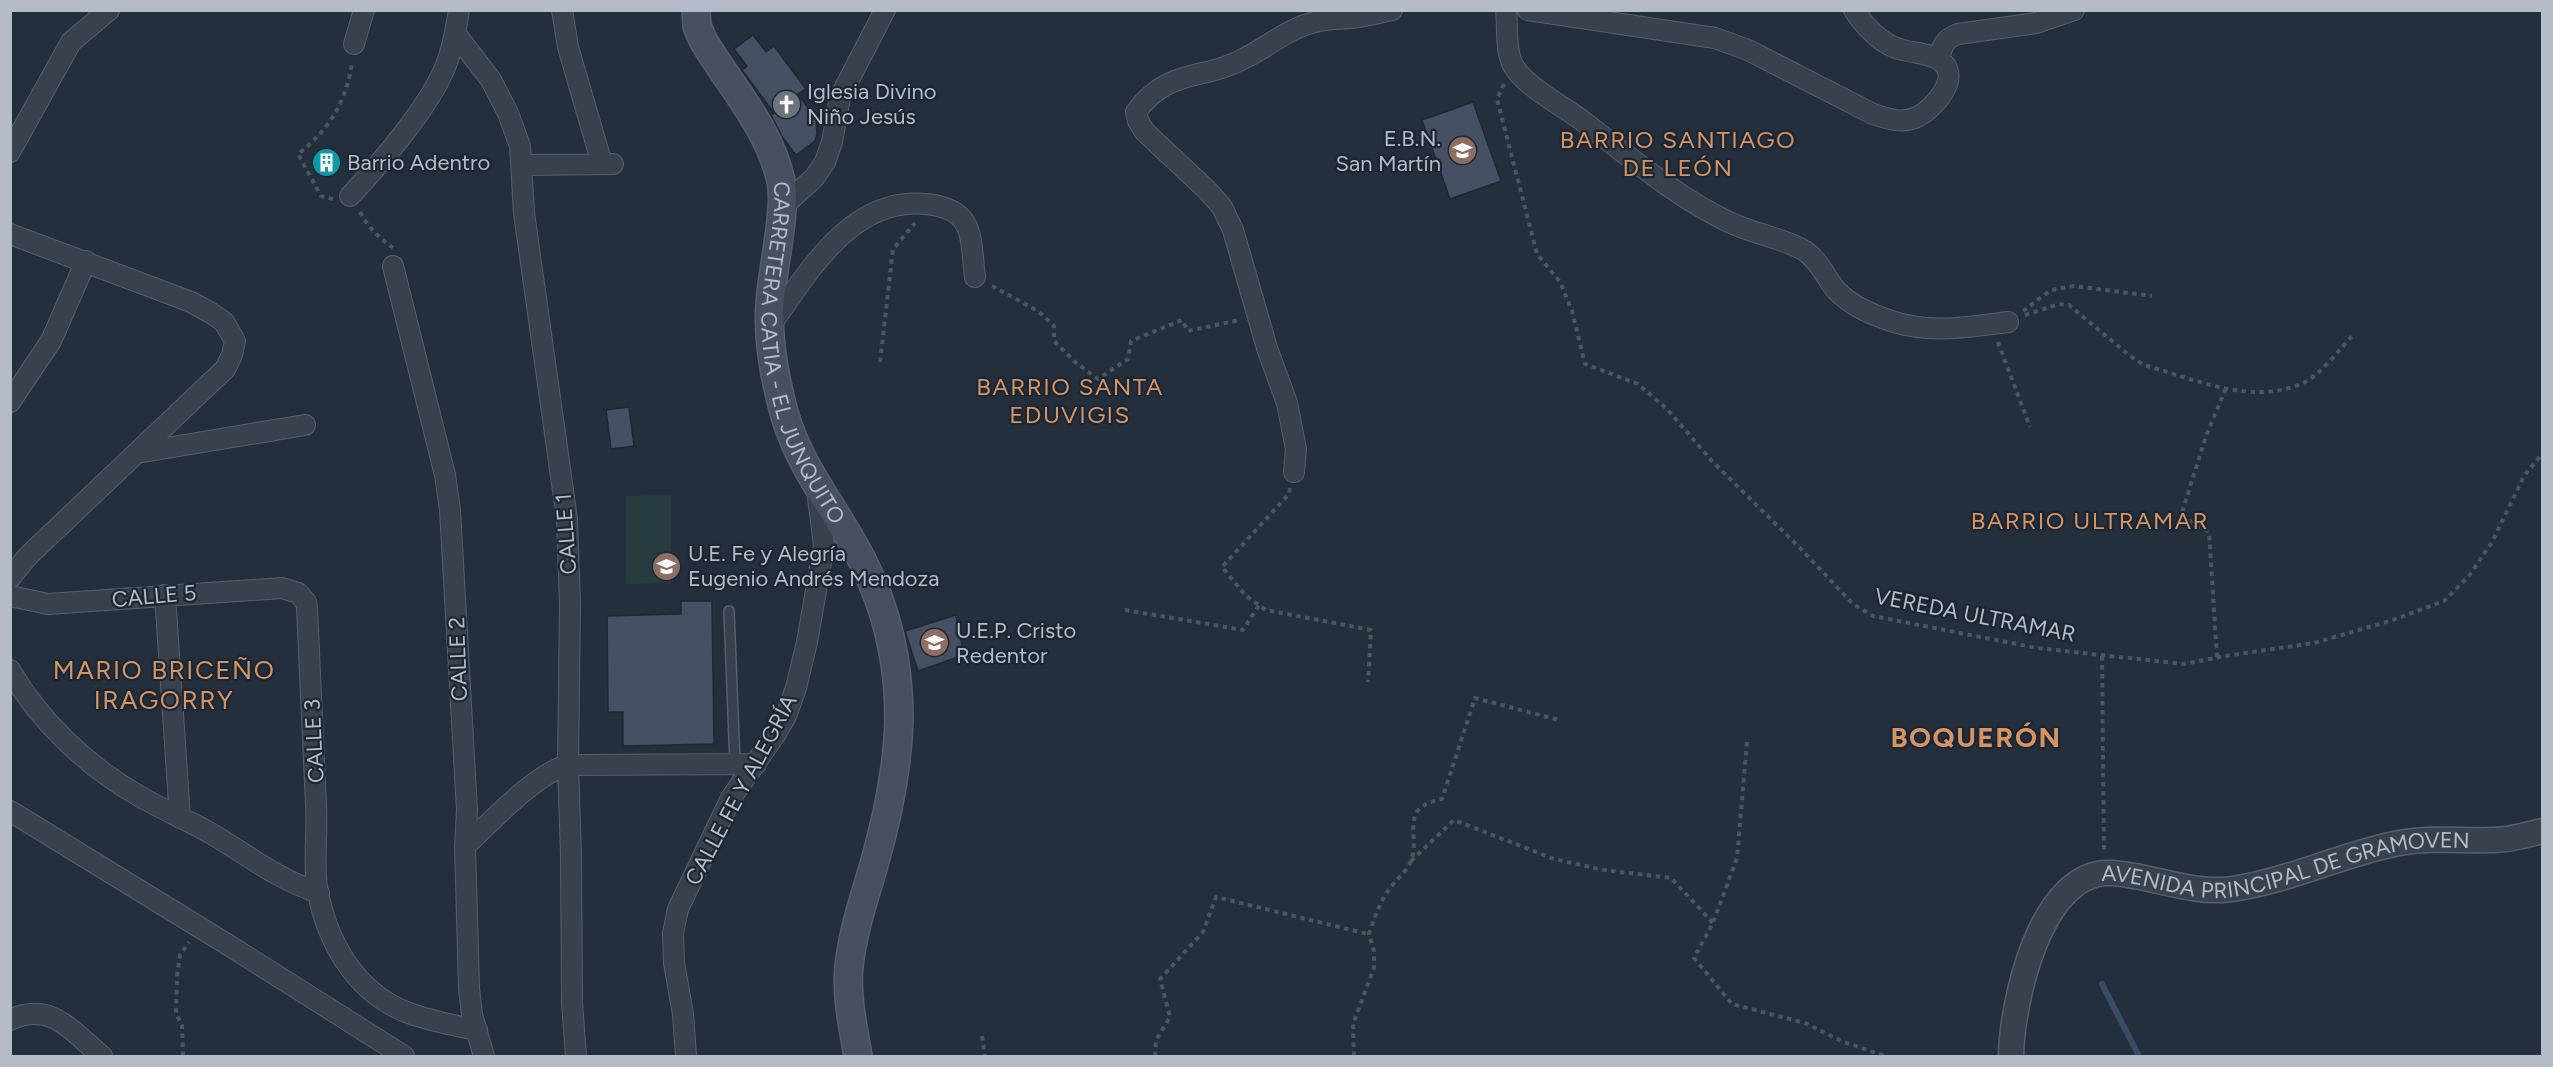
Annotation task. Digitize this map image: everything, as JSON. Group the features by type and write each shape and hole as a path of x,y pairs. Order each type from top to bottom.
{"main road":[{"name":"CARRETERA CATIA - EL JUNQUITO","path":"696,10 697,26 703,40 762,129 781,182 782,207 771,288 770,327 775,375 786,418 798,454 863,563 888,622 898,674 899,722 889,802 875,862 861,902 849,966 849,995 858,1056"}],"street":[{"path":"10,152 71,42 109,10"},
{"path":"354,44 364,10"},
{"path":"350,196 378,167 431,94 446,65 459,10"},
{"path":"521,165 608,164 568,47 562,10"},
{"path":"782,207 814,178 825,162 832,142 840,97 885,10"},
{"path":"1294,472 1296,448 1293,428 1233,230 1222,207 1146,132 1138,122 1136,112 1148,96 1162,86 1176,79 1244,59 1298,26 1316,21 1354,18 1392,10"},
{"path":"1506,10 1513,65 1539,90 1671,189 1728,222 1759,235 1786,242 1806,252 1822,266 1835,289 1863,310 1894,322 1933,329 2000,323"},
{"path":"1528,10 1715,38 1748,50 1873,114 1891,120 1909,121 1923,114 1946,90 1948,78 1945,65 1939,60 1887,44 1860,20 1854,10"},
{"path":"1939,60 1943,44 1958,34 2036,23 2074,10"},
{"name":"CALLE 1","path":"455,33 491,80 508,113 520,146 524,213 567,519 570,604 568,765 572,1003 576,1056"},
{"path":"770,327 807,275 838,237 855,223 886,207 907,202 931,204 952,211 963,218 969,228 975,277"},
{"path":"10,234 191,302 224,322 235,341 232,355 225,369 28,556 10,578"},
{"path":"10,402 51,341 86,261"},
{"name":"CALLE 2","path":"393,266 443,463 450,510 466,810 469,988 484,1056"},
{"path":"137,453 304,425"},
{"name":"CALLE FE Y ALEGRÍA","path":"686,1056 683,1014 674,963 674,933 678,909 731,798 756,764 786,716 796,688 807,642 824,545 817,487"},
{"name":"CALLE 5","path":"10,597 48,604 282,588 298,593"},
{"name":"CALLE 3","path":"298,593 308,608 319,893 322,911 337,949 352,972 366,987 404,1011 434,1021 477,1030"},
{"path":"165,595 180,818"},
{"path":"10,670 36,707 93,766 139,796 213,835 280,878 319,893"},
{"path":"465,846 519,796 550,772 568,765 756,764"},
{"path":"10,812 199,926 404,1056"},
{"name":"AVENIDA PRINCIPAL DE GRAMOVEN","path":"2011,1056 2021,981 2034,945 2056,906 2067,892 2082,880 2097,873 2204,889 2229,890 2261,884 2399,843 2437,838 2494,840 2542,831"},
{"path":"10,1020 23,1014 47,1014 60,1020 102,1056"}],"lane":[{"path":"729,611 735,764"}],"path":[{"path":"354,44 350,77 334,116 319,138 298,154 321,196 337,200 350,196 365,222 381,239 394,248 393,266"},
{"name":"VEREDA ULTRAMAR","path":"1513,65 1497,99 1537,254 1560,282 1572,311 1585,364 1638,384 1667,409 1711,460 1853,604 1874,616 2037,648 2184,664 2314,643 2393,620 2444,601 2469,576 2492,542 2524,476 2542,454"},
{"path":"880,362 893,249 931,204"},
{"path":"975,277 1038,311 1054,326 1054,341 1098,379 1128,359 1131,341 1182,320 1188,331 1258,316"},
{"path":"2000,323 2051,290 2074,286 2152,296"},
{"path":"2000,323 2059,303 2069,305 2144,365 2247,393 2282,390 2308,380 2353,335"},
{"path":"2000,323 2030,427"},
{"path":"2217,657 2209,532 2181,516 2206,436 2226,388"},
{"path":"1294,472 1289,494 1222,567 1246,596 1266,610 1371,630 1368,682"},
{"path":"1125,610 1243,630 1258,605"},
{"path":"2102,656 2104,873"},
{"path":"1411,861 1411,826 1416,813 1429,801 1442,799 1474,698 1558,720"},
{"path":"1747,742 1737,858 1713,923 1694,958 1732,1004 1806,1023 1841,1041 1885,1056"},
{"path":"1354,1056 1353,1024 1374,968 1374,951 1369,934 1388,890 1411,861 1454,820 1554,859 1604,870 1671,878 1713,923"},
{"path":"1155,1056 1156,1040 1170,1017 1160,979 1203,933 1216,897 1369,934"},
{"path":"183,1056 182,1026 176,1013 177,976 180,955 199,926"},
{"path":"982,1036 985,1056"}],"green space":[{"path":"671,495 671,583 626,584 626,496"}],"building":[{"name":"Iglesia Divino Niño Jesús","path":"753,35 766,52 774,46 806,89 798,94 816,119 817,134 815,141 796,155 783,138 771,115 774,113 742,70 747,66 734,49"},
{"name":"E.B.N. San Martín","path":"1473,102 1501,181 1450,199 1422,120"},
{"name":"Barrio Adentro","path":"332,151 339,161 333,172 320,173 314,163 319,152"},
{"path":"629,407 634,446 611,449 606,410"},
{"path":"681,601 712,601 714,744 623,746 623,712 608,712 607,616 681,614"},
{"name":"U.E.P. Cristo Redentor","path":"956,615 964,655 918,671 905,631"}],"waterway":[{"path":"2102,984 2139,1056"}],"place":[{"name":"Iglesia Divino Niño Jesús","path":"786,104"},
{"name":"E.B.N. San Martín","path":"1462,151"},
{"name":"Barrio Adentro","path":"326,162"},
{"name":"U.E. Fe y Alegría Eugenio Andrés Mendoza","path":"667,566"},
{"name":"U.E.P. Cristo Redentor","path":"935,643"}],"district":[{"name":"BARRIO SANTIAGO DE LEÓN","path":"1678,153"},
{"name":"BARRIO SANTA EDUVIGIS","path":"1070,400"},
{"name":"BARRIO ULTRAMAR","path":"2090,520"},
{"name":"MARIO BRICEÑO IRAGORRY","path":"164,685"},
{"name":"BOQUERÓN","path":"1976,737"}]}
